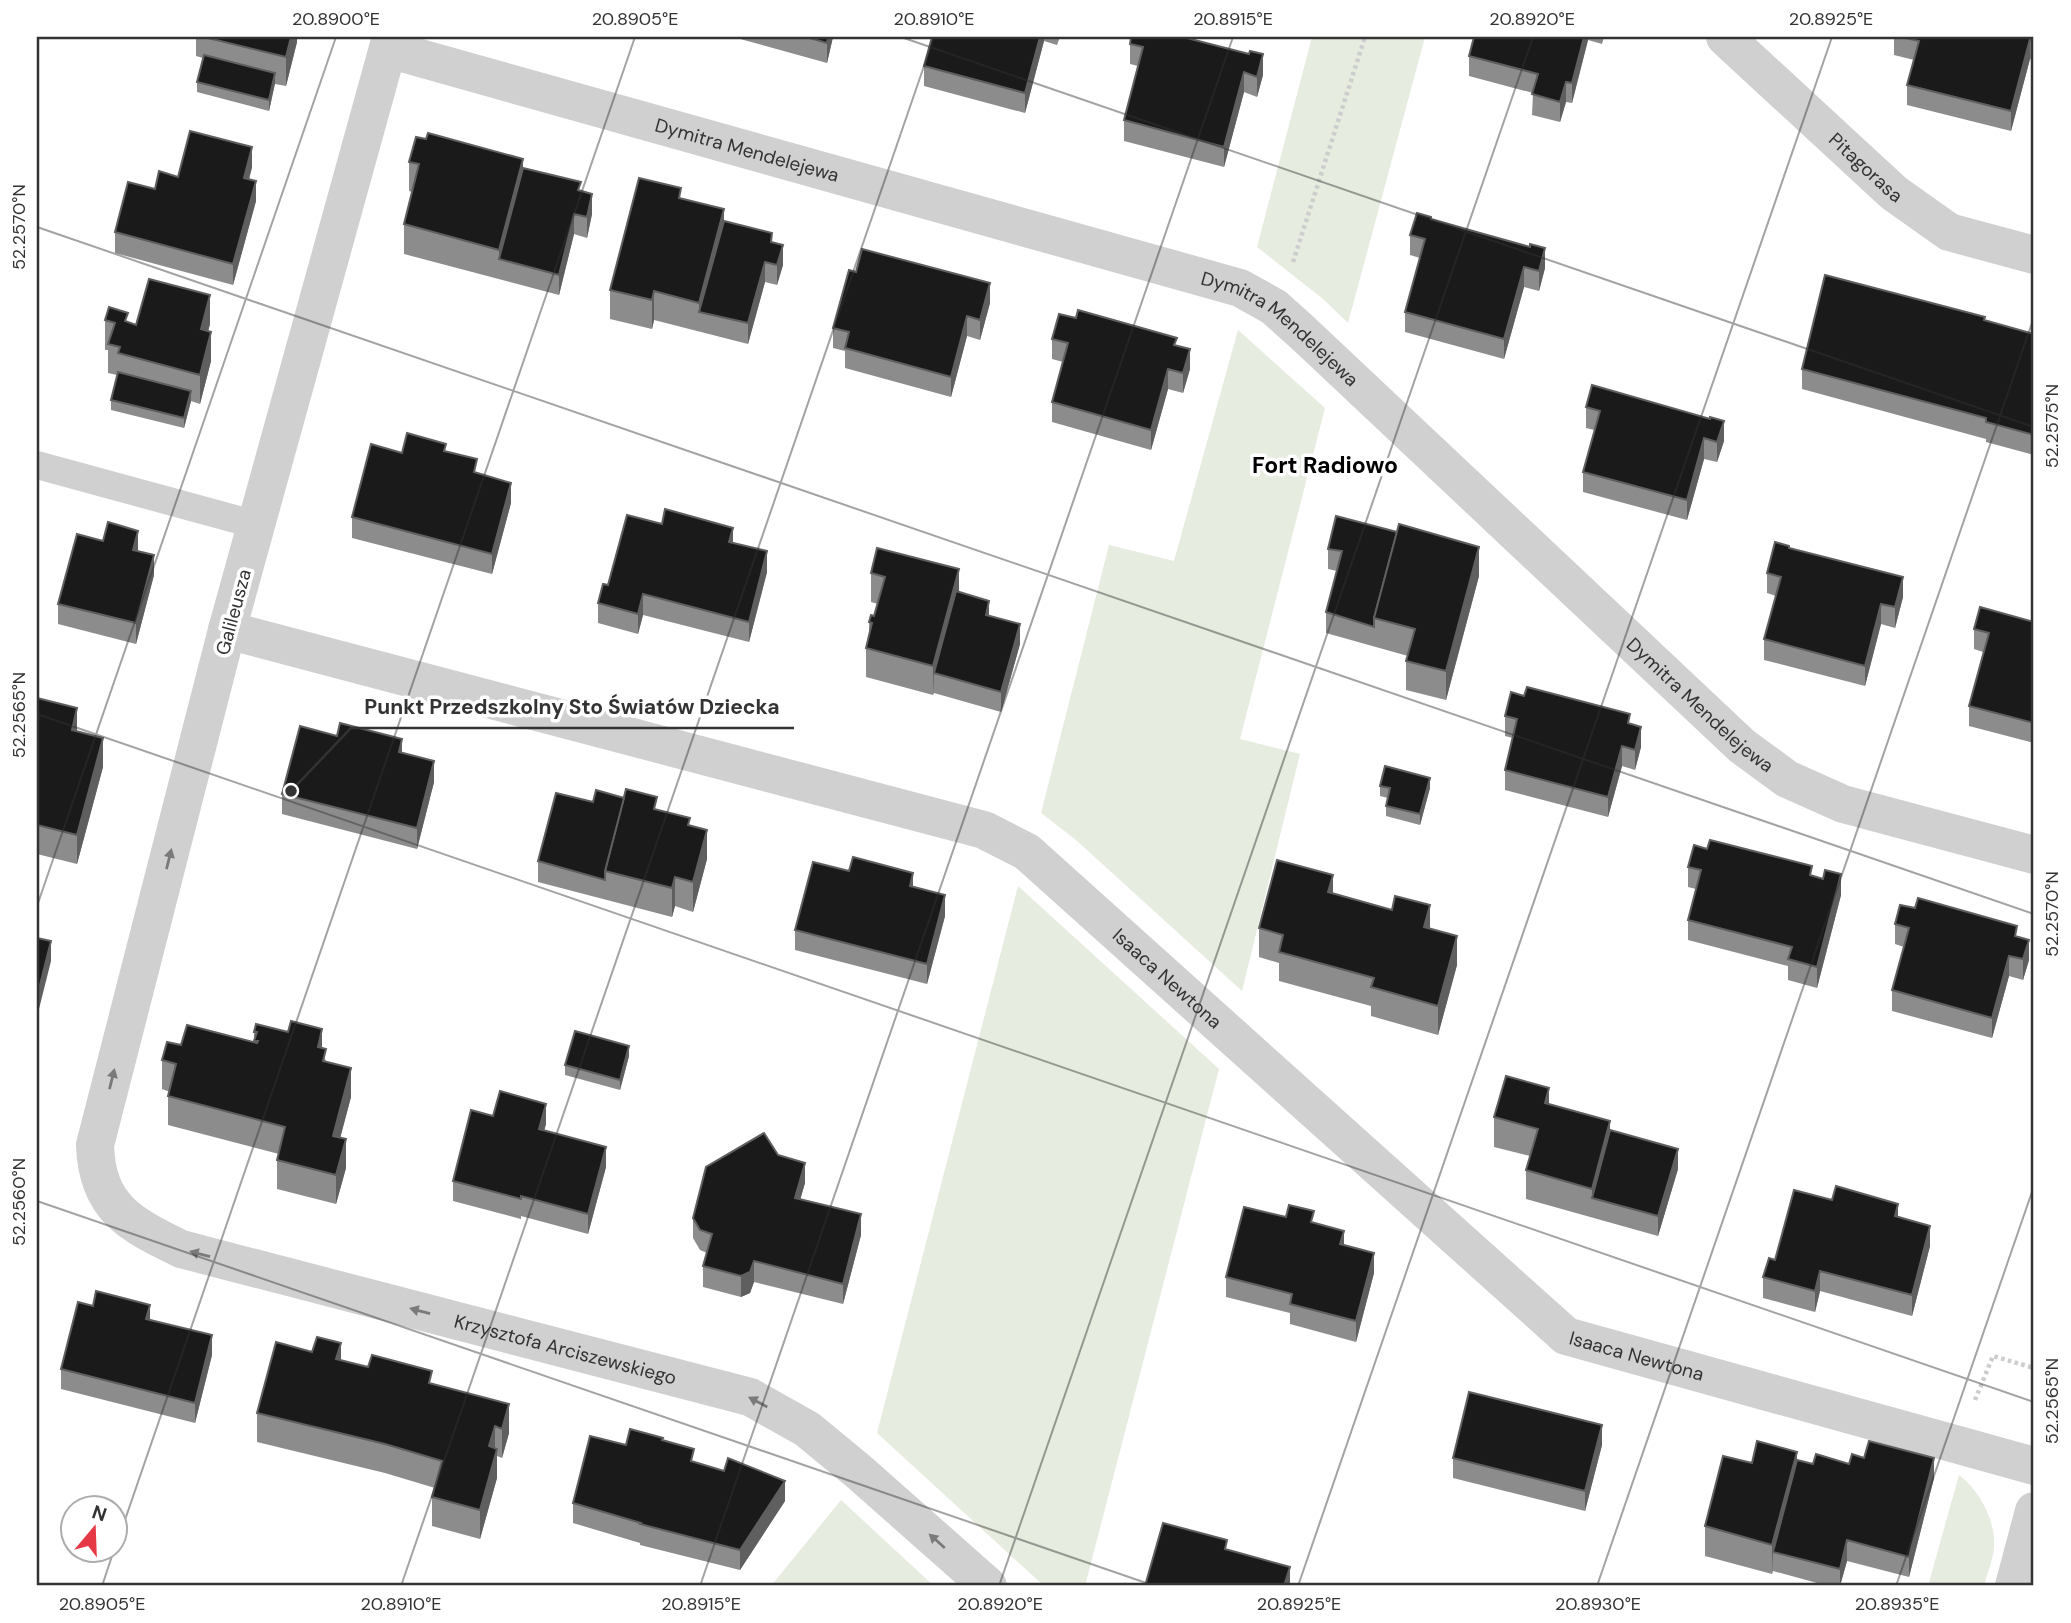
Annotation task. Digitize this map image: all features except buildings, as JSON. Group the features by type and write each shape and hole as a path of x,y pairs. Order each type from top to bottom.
{"street":[{"name":"Pitagorasa","path":"1724,37 1894,193 1949,232 2034,255"},
{"name":"Galileusza","path":"104,1189 96,1166 95,1145 228,631 390,43"},
{"name":"Dymitra Mendelejewa","path":"390,43 1240,288 1274,307 1303,333 1742,746 1787,779 1843,804 2034,855"},
{"name":"Isaaca Newtona","path":"228,631 984,830 1027,852 1566,1336 2034,1466"},
{"name":"Krzysztofa Arciszewskiego","path":"104,1189 116,1209 140,1229 181,1249 750,1397 807,1429 988,1586"},
{"path":"2014,1586 2034,1511"}],"lane":[{"path":"37,466 257,524"}],"path":[{"path":"1289,273 1365,37"}],"shaded area":[{"path":"1312,37 1425,37 1348,323 1323,299 1257,247"},
{"path":"1238,330 1325,408 1240,739 1300,754 1242,991 1076,840 1041,813 1109,545 1174,561"},
{"path":"1018,886 1219,1069 1085,1586 1044,1586 877,1433"},
{"path":"1959,1475 1974,1489 1989,1517 1994,1538 1991,1562 1984,1586 1928,1586"},
{"path":"841,1500 934,1586 771,1586"}],"place":[{"name":"Punkt Przedszkolny Sto Światów Dziecka","path":"291,791"}],"district":[{"name":"Fort Radiowo","path":"1325,465"}]}
